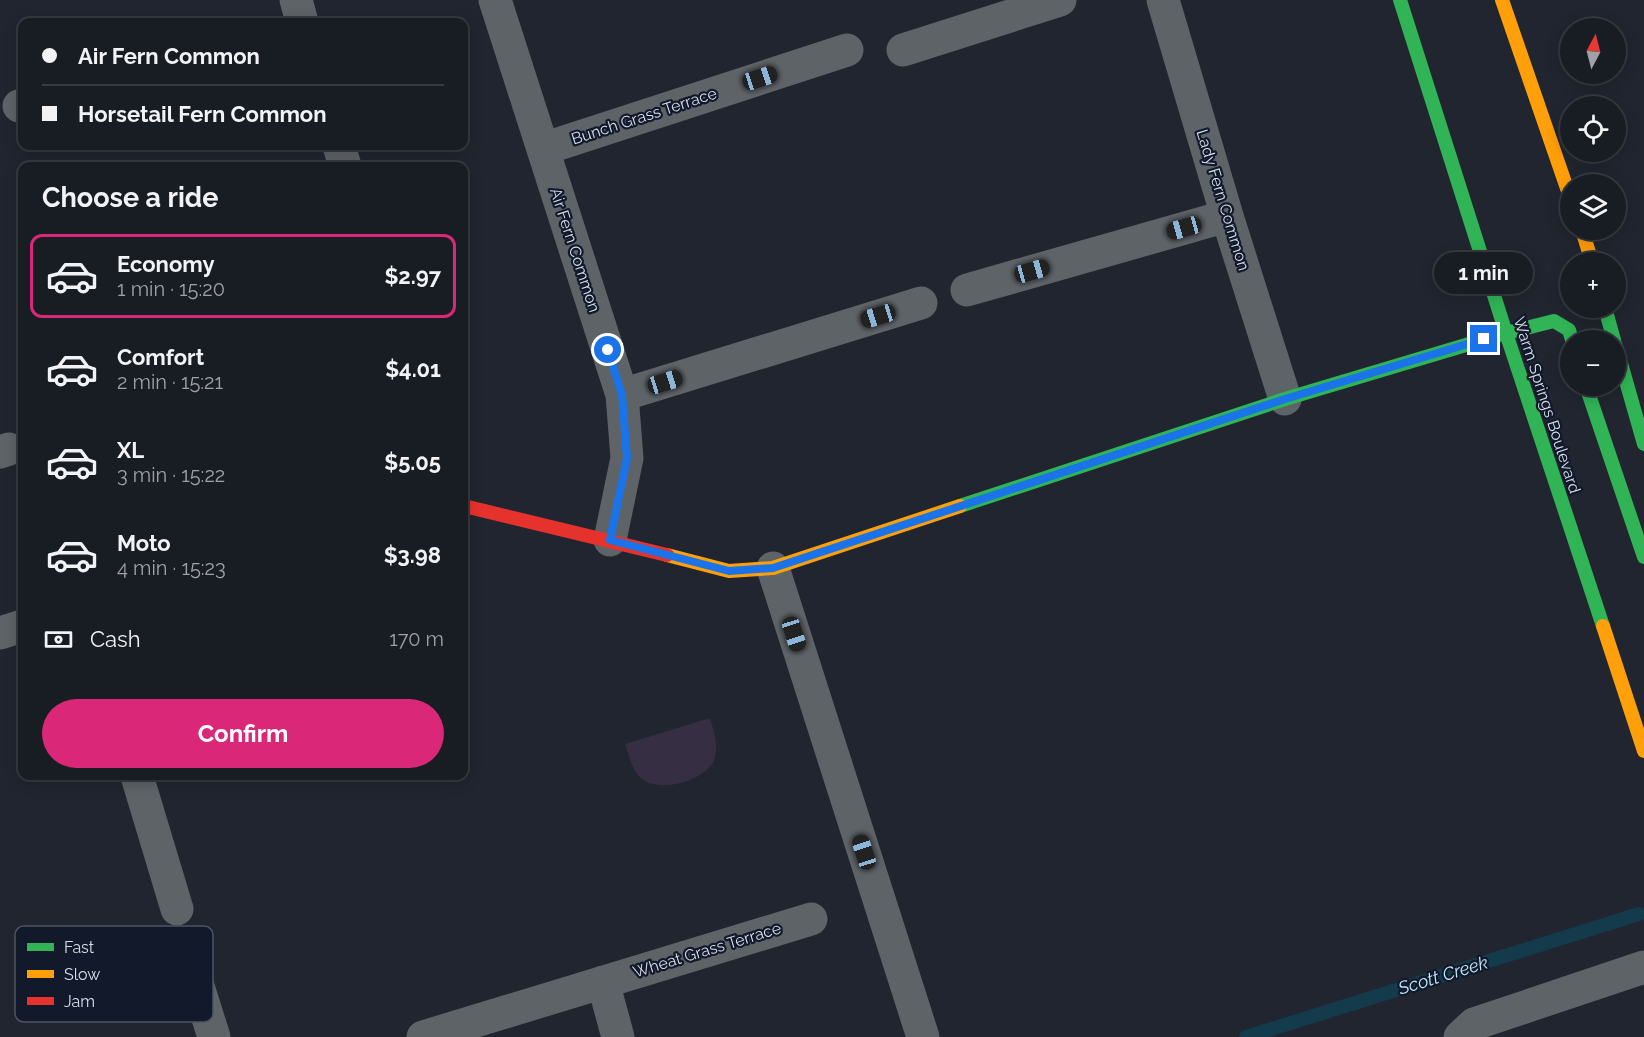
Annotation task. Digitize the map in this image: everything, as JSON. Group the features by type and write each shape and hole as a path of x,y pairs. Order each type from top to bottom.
{"main road":[{"name":"Warm Springs Boulevard","path":"1400,0 1506,333 1644,751"},
{"path":"1502,0 1562,174"},
{"path":"468,507 729,571 773,568 1285,399 1506,333 1554,321 1569,330"},
{"path":"1626,381 1644,444"},
{"path":"1589,396 1644,557"}],"street":[{"name":"Air Fern Common","path":"495,0 622,395 627,458 610,540"},
{"path":"903,50 1060,0"},
{"name":"Lady Fern Common","path":"1162,0 1285,399"},
{"name":"Bunch Grass Terrace","path":"543,149 847,50"},
{"path":"967,290 1227,216"},
{"path":"622,395 921,303"},
{"path":"773,568 923,1037"},
{"path":"0,633 18,627"},
{"path":"138,780 177,909"},
{"name":"Wheat Grass Terrace","path":"423,1037 811,919"},
{"path":"1460,1037 1474,1024 1644,967"},
{"path":"603,982 618,1037"},
{"path":"209,1022 214,1037"}],"shaded area":[{"path":"710,718 716,750 714,760 702,774 681,783 658,785 649,783 635,771 625,744"}],"waterway":[{"name":"Scott Creek","path":"1246,1037 1639,914"}],"traffic: fast":[{"path":"1400,0 1506,333 1603,626"},
{"path":"1608,318 1611,330"},
{"path":"1506,333 1554,321 1569,330"},
{"path":"960,506 1285,399 1506,333"},
{"path":"1626,381 1644,444"},
{"path":"1589,396 1644,557"}],"traffic: slow":[{"path":"1502,0 1562,174"},
{"path":"1585,240 1589,252"},
{"path":"667,555 729,571 773,568 960,506"},
{"path":"1603,626 1644,751"}],"traffic: jam":[{"path":"468,507 667,555"}],"route":[{"path":"608,350 622,395 627,458 610,540 729,571 773,568 1285,399 1484,339"}]}
